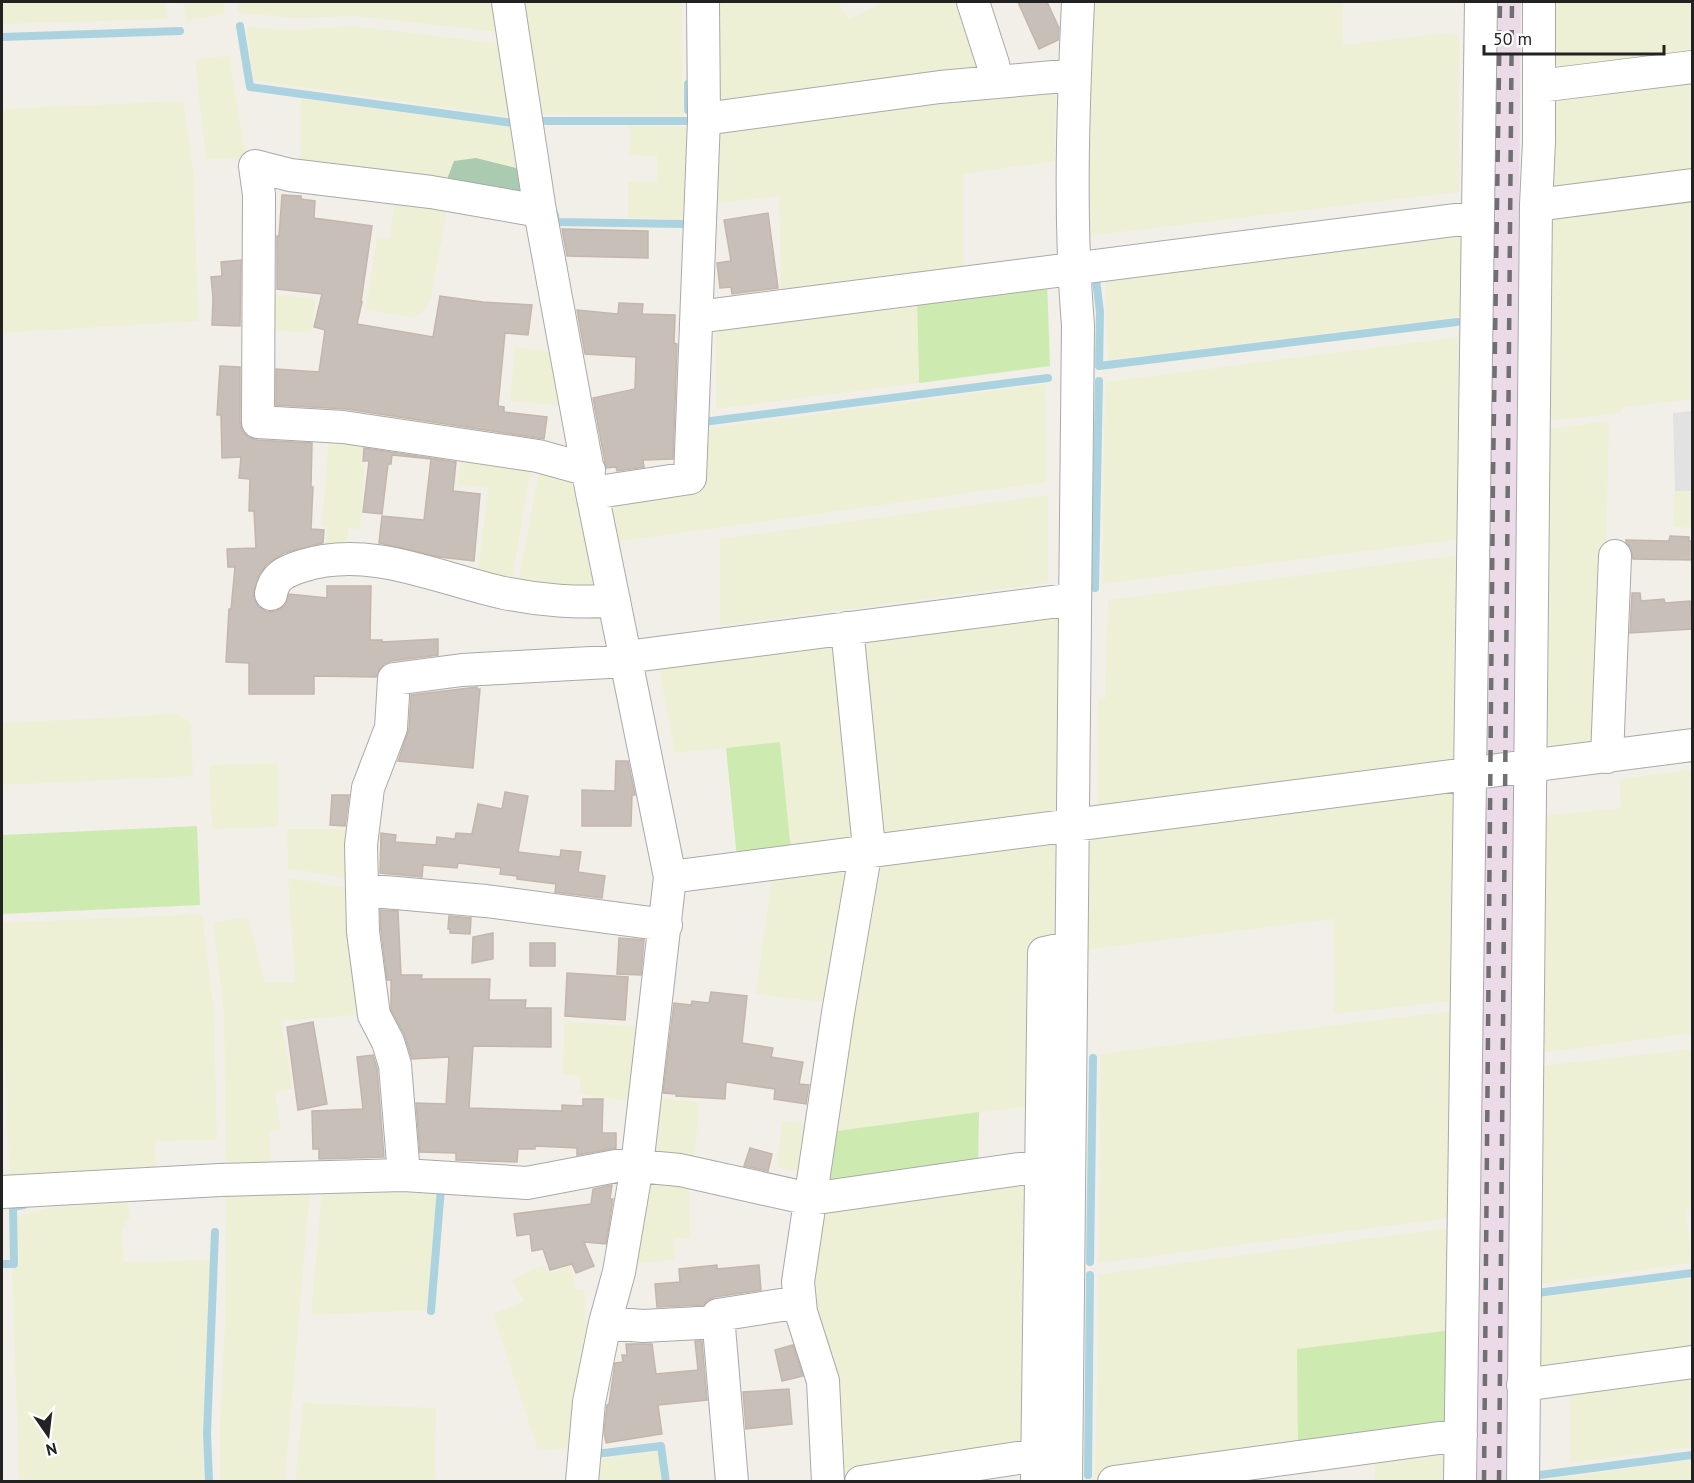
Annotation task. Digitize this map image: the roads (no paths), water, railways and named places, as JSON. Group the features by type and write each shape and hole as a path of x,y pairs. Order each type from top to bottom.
{"street":[{"path":"507,2 540,211 590,481 670,878 637,1166 619,1272 605,1323 589,1402 582,1482"},
{"path":"540,211 431,192 290,175 255,166 259,195 258,422 344,427 538,456 590,481 690,478 704,119 703,2"},
{"path":"973,2 993,64 996,82"},
{"path":"861,1482 1046,1476 1055,1165 1071,947 1078,325 1073,268 1078,2"},
{"path":"1460,1482 1481,2"},
{"path":"1523,1482 1539,2"},
{"path":"1539,86 1692,67"},
{"path":"704,119 940,87 1075,75"},
{"path":"1536,205 1692,185"},
{"path":"697,316 1478,217"},
{"path":"1607,757 1614,556"},
{"path":"271,594 273,584 283,572 311,563 368,560 392,563 513,595 591,603 614,600"},
{"path":"404,1175 395,1065 388,1042 374,1015 363,932 361,846 368,788 391,728 394,679 462,670 626,659 1075,599"},
{"path":"828,1482 823,1381 801,1312 798,1282 838,1013 868,838 847,628"},
{"path":"670,878 1692,745"},
{"path":"362,890 486,901 666,925"},
{"path":"2,1192 220,1180 404,1175 527,1183 616,1166 637,1166 680,1170 810,1199 1055,1165"},
{"path":"732,1482 718,1315 800,1302"},
{"path":"605,1323 643,1326 719,1322"},
{"path":"1523,1385 1692,1362"},
{"path":"1113,1482 1461,1435"}],"waterway":[{"path":"240,26 250,87 513,123"},
{"path":"2,37 180,31"},
{"path":"688,84 688,110 694,109"},
{"path":"544,121 685,121"},
{"path":"555,215 556,222 685,224"},
{"path":"1096,280 1100,312 1099,366 1457,322"},
{"path":"703,422 1048,378"},
{"path":"1095,588 1099,381"},
{"path":"1090,1262 1093,1058"},
{"path":"431,1311 441,1188"},
{"path":"5,1264 14,1264 13,1207 24,1205"},
{"path":"209,1482 207,1433 215,1232"},
{"path":"1537,1293 1692,1273"},
{"path":"1088,1475 1090,1275"},
{"path":"596,1454 661,1446 666,1482"},
{"path":"1532,1476 1692,1455"}],"railway":[{"path":"1484,1482 1493,478 1500,2"},
{"path":"1499,1482 1512,2"}]}
